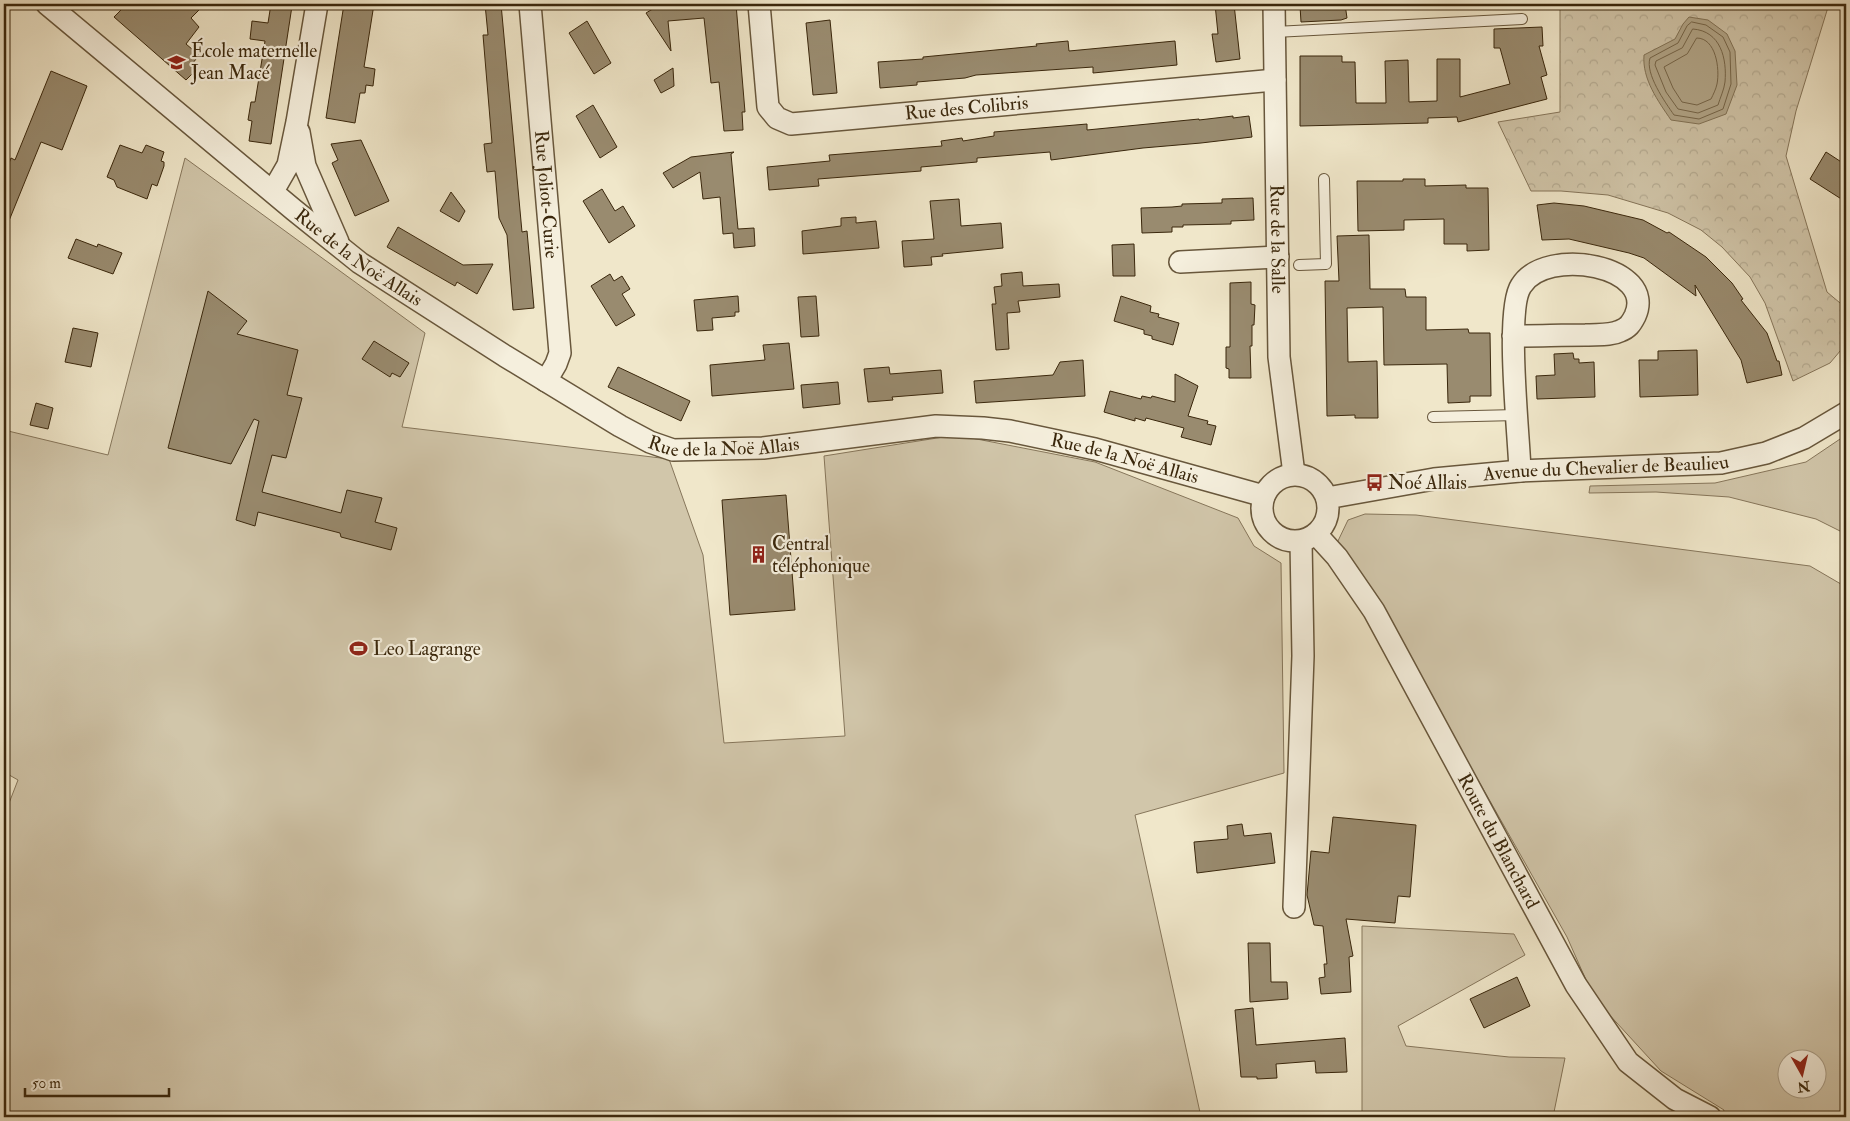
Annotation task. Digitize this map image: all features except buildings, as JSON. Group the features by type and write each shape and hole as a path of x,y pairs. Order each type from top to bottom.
{"street":[{"name":"Rue de la Noë Allais","path":"47,4 360,263 546,381 650,442 673,450 763,448 936,426 983,428 1010,431 1095,449 1264,496"},
{"name":"Rue de la Noë Allais","path":"67,4 265,185"},
{"path":"265,185 288,165 318,4"},
{"name":"Rue Joliot-Curie","path":"530,4 560,353 546,381"},
{"name":"Rue des Colibris","path":"759,4 768,108 777,118 791,124 1275,80"},
{"name":"Rue de la Salle","path":"1274,4 1280,357 1294,474"},
{"path":"297,122 305,166 340,246"},
{"path":"294,210 311,181"},
{"path":"1180,262 1278,257"},
{"path":"1513,336 1619,332 1630,326 1637,311 1636,296 1630,282 1617,273 1579,264 1565,263 1546,266 1533,273 1520,286 1514,307 1513,336 1520,471"},
{"name":"Avenue du Chevalier de Beaulieu","path":"1327,498 1434,479 1520,471 1721,463 1766,452 1804,438 1846,413"},
{"path":"1294,474 1305,476 1315,481 1322,488 1329,508 1328,517 1324,525 1308,538 1289,541 1278,537 1269,529 1264,519 1262,508 1264,496 1268,488 1284,476 1294,474"},
{"path":"1294,908 1308,538"},
{"name":"Route du Blanchard","path":"1308,538 1337,558 1374,611 1576,985 1628,1062 1675,1099 1710,1117"}],"lane":[{"path":"1275,32 1522,19"},
{"path":"1299,264 1326,264 1324,179"},
{"path":"1434,417 1517,415"}],"green space":[{"path":"1560,4 1829,4 1796,111 1786,156 1827,292 1846,308 1846,344 1830,363 1793,381 1765,303 1750,277 1722,247 1701,230 1668,213 1608,195 1561,191 1531,191 1498,122 1560,112"},
{"path":"185,158 425,333 402,427 669,459 703,555 724,743 845,736 824,456 956,435 1095,462 1238,518 1254,546 1281,563 1284,773 1135,815 1201,1117 4,1117 4,816 18,780 4,772 4,430 108,455"},
{"path":"1846,435 1846,534 1816,519 1729,497 1656,492 1589,493 1590,486 1715,483 1806,462"},
{"path":"1365,514 1416,515 1810,566 1846,587 1846,1117 1722,1117 1724,1110 1661,1071 1594,998 1567,937 1375,598 1337,543 1348,520"},
{"path":"1362,926 1514,934 1525,955 1398,1026 1406,1046 1509,1057 1565,1058 1553,1117 1362,1117"}],"water":[{"path":"1689,17 1708,20 1727,34 1735,51 1737,85 1726,114 1699,124 1671,120 1648,81 1644,64 1644,55 1675,39"}],"place":[{"name":"École maternelle Jean Macé","path":"177,62"},
{"name":"Noé Allais","path":"1374,483"},
{"name":"Central téléphonique","path":"758,555"},
{"name":"Leo Lagrange","path":"359,649"}]}
